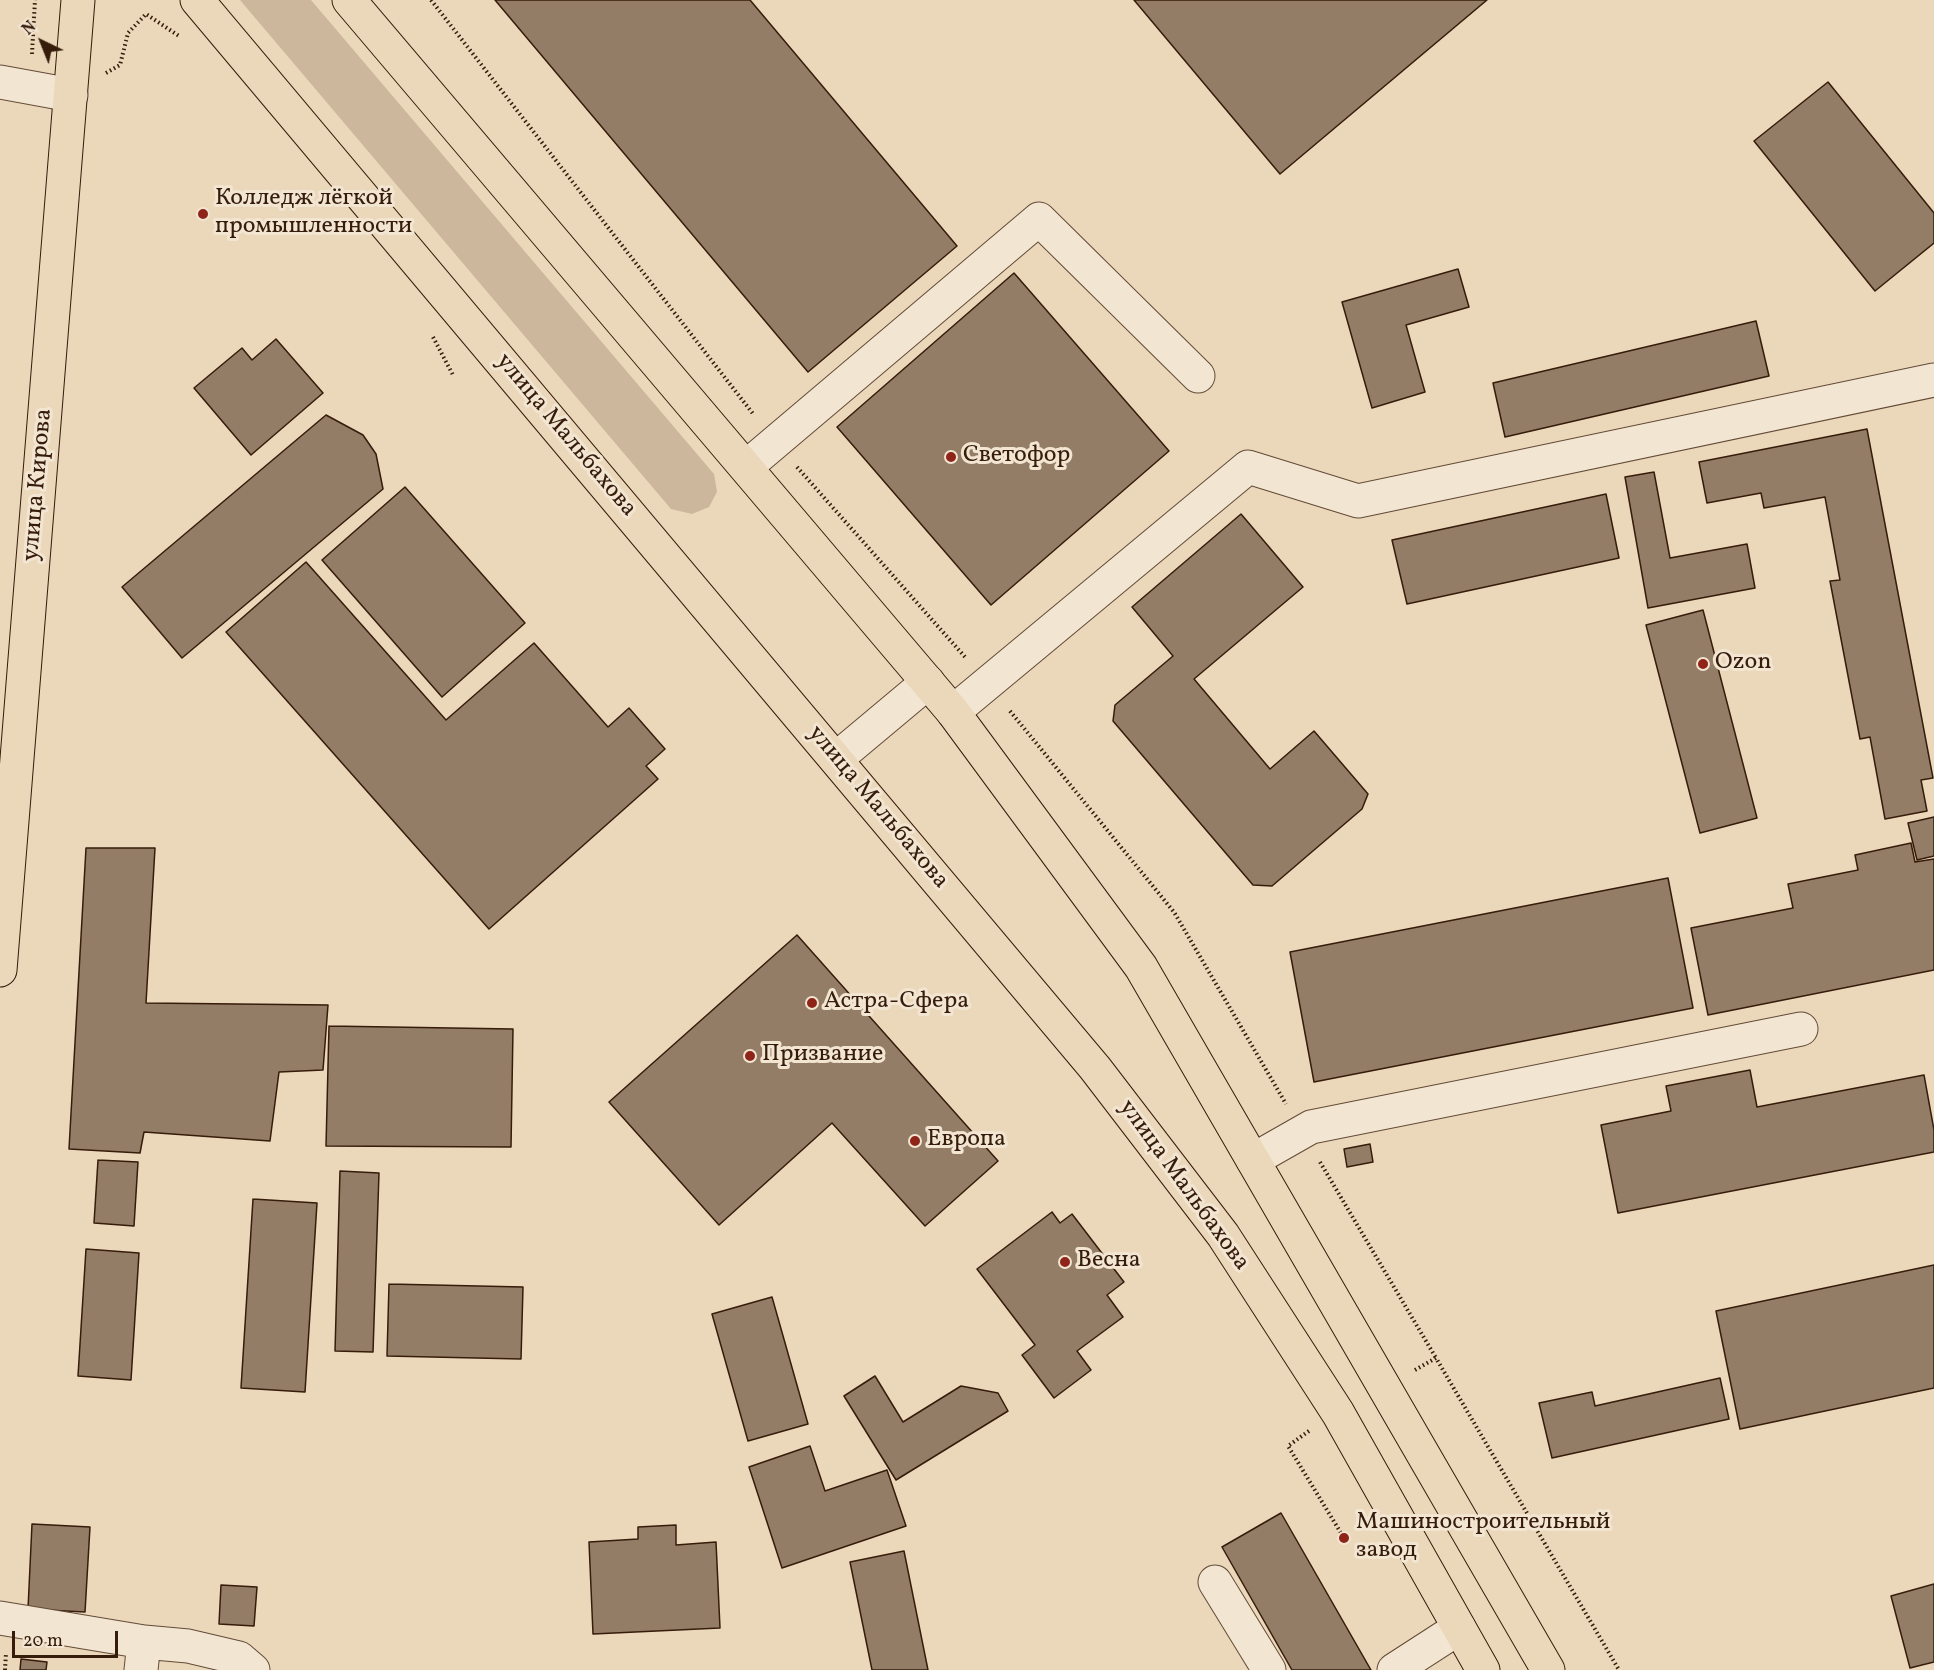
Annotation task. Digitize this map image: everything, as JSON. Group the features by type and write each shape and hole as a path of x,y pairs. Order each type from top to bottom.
{"main road":[{"name":"улица Кирова","path":"0,970 4,871 78,0"},
{"name":"улица Мальбахова","path":"197,0 1095,1068 1223,1235 1338,1413 1483,1670"},
{"path":"349,0 953,712 1141,967 1548,1670"}],"lane":[{"path":"0,82 71,94"},
{"path":"746,467 1039,219 1198,376"},
{"path":"953,712 1248,467 1358,501 1934,380"},
{"path":"836,759 928,682"},
{"path":"1253,1160 1311,1127 1801,1029"},
{"path":"1215,1582 1269,1670"},
{"path":"0,1618 143,1656 188,1646 239,1658 253,1670"},
{"path":"1394,1670 1459,1628"}],"path":[{"path":"32,58 35,0"},
{"path":"106,74 120,65 128,33 146,14"},
{"path":"1411,1373 1436,1358 1619,1670"},
{"path":"1315,1426 1288,1446 1344,1538"}],"shaded area":[{"path":"240,0 311,0 714,474 717,492 709,507 692,514 671,509"}],"building":[{"path":"495,0 750,0 957,246 808,372"},
{"path":"1134,0 1487,0 1280,174"},
{"path":"1828,82 1934,213 1934,243 1875,291 1754,141"},
{"path":"1458,269 1469,307 1406,325 1425,392 1372,408 1342,302"},
{"path":"1014,273 1169,451 991,605 837,427"},
{"path":"1756,321 1769,376 1505,437 1493,383"},
{"path":"276,339 323,393 251,455 194,388 242,348 252,360"},
{"path":"326,415 363,435 376,454 383,489 182,658 122,587"},
{"path":"1867,429 1933,778 1921,780 1927,811 1885,819 1870,737 1860,739 1830,581 1840,580 1825,497 1764,508 1761,493 1707,503 1699,462"},
{"path":"1654,472 1670,558 1747,544 1755,588 1648,608 1625,477"},
{"path":"405,487 525,623 442,697 322,560"},
{"path":"1606,494 1619,558 1407,604 1392,540"},
{"path":"1241,514 1303,587 1194,679 1270,769 1314,731 1368,794 1362,809 1272,886 1253,885 1113,721 1115,705 1173,656 1132,607"},
{"path":"306,562 446,720 534,643 608,727 629,708 665,749 646,766 658,779 489,929 226,632"},
{"path":"1703,610 1757,818 1700,833 1646,625"},
{"path":"1934,817 1934,856 1917,860 1908,823"},
{"path":"1911,843 1915,862 1934,859 1934,970 1708,1015 1691,928 1793,908 1788,884 1858,870 1855,855"},
{"path":"86,848 155,848 146,1003 328,1005 323,1070 279,1072 270,1141 144,1132 140,1153 69,1149"},
{"path":"1668,878 1693,1008 1314,1082 1290,952"},
{"path":"797,935 998,1161 925,1226 832,1123 719,1225 609,1102"},
{"path":"329,1026 513,1029 511,1147 326,1146"},
{"path":"1750,1070 1757,1107 1924,1075 1934,1130 1934,1152 1618,1213 1601,1125 1671,1111 1666,1086"},
{"path":"1370,1144 1373,1162 1347,1167 1344,1149"},
{"path":"98,1160 138,1162 134,1226 94,1223"},
{"path":"340,1171 379,1173 373,1352 335,1351"},
{"path":"253,1199 317,1203 305,1392 241,1388"},
{"path":"1052,1212 1060,1223 1072,1214 1124,1282 1107,1295 1123,1317 1077,1351 1091,1370 1054,1398 1022,1355 1035,1345 977,1269"},
{"path":"86,1249 139,1253 131,1380 78,1376"},
{"path":"1934,1265 1934,1388 1740,1429 1716,1311"},
{"path":"389,1284 523,1287 521,1359 387,1356"},
{"path":"772,1297 808,1424 748,1441 712,1314"},
{"path":"875,1376 903,1422 961,1386 998,1393 1008,1411 896,1480 844,1396"},
{"path":"1720,1378 1729,1419 1552,1458 1539,1403 1592,1392 1595,1406"},
{"path":"810,1446 825,1491 887,1470 906,1526 782,1568 749,1467"},
{"path":"1281,1513 1371,1670 1292,1670 1222,1547"},
{"path":"32,1524 90,1527 85,1612 28,1609"},
{"path":"676,1525 676,1545 716,1542 720,1628 593,1634 589,1542 638,1539 638,1527"},
{"path":"904,1551 928,1670 872,1670 850,1562"},
{"path":"1934,1584 1934,1662 1910,1668 1891,1596"},
{"path":"221,1585 257,1587 254,1626 219,1624"},
{"path":"21,1659 47,1662 46,1670 20,1670"}],"place":[{"name":"Колледж лёгкой промышленности","path":"203,214"},
{"name":"Светофор","path":"951,457"},
{"name":"Ozon","path":"1703,664"},
{"name":"Астра-Сфера","path":"812,1003"},
{"name":"Призвание","path":"750,1056"},
{"name":"Европа","path":"915,1141"},
{"name":"Весна","path":"1065,1262"},
{"name":"Машиностроительный завод","path":"1344,1538"}]}
